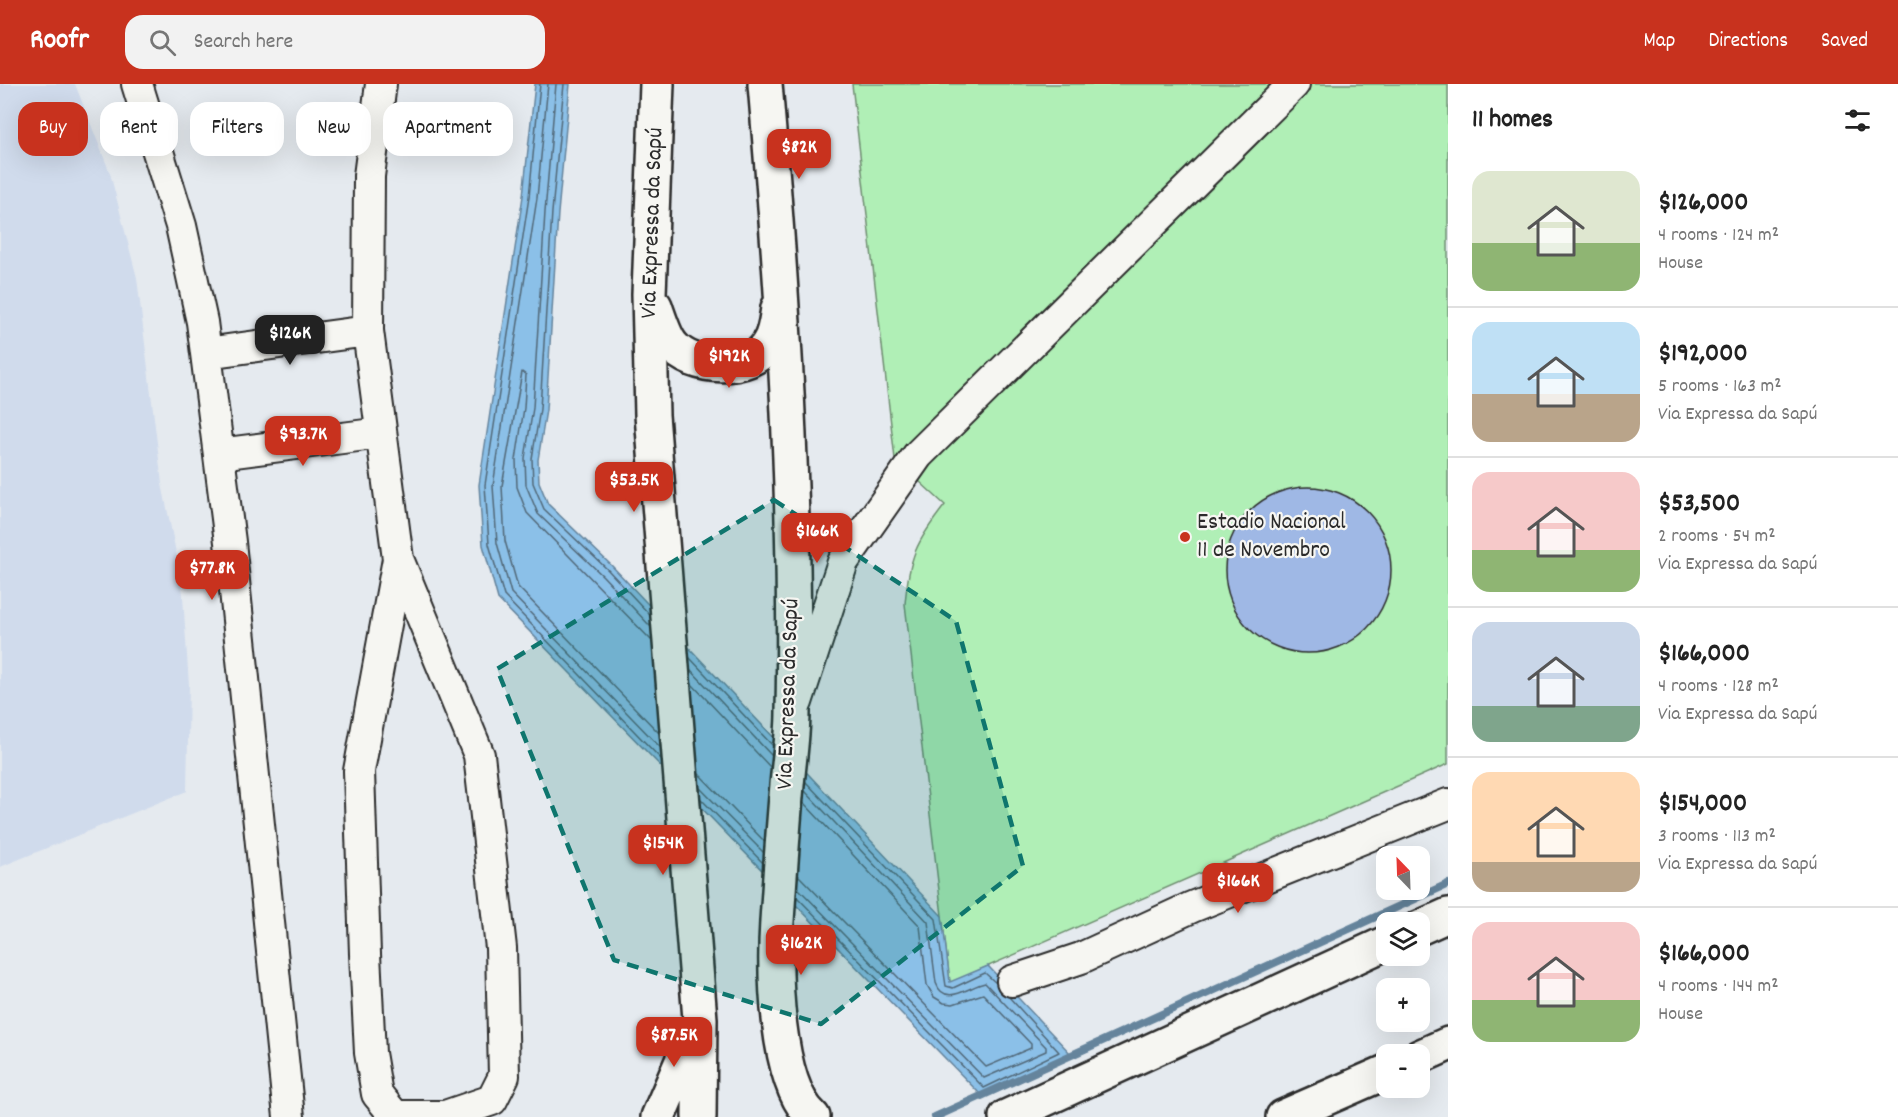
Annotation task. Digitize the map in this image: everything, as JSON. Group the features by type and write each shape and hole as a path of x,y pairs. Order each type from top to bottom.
{"main road":[{"name":"Via Expressa da Sapú","path":"657,84 650,294 652,415 700,1018 699,1117"},
{"name":"Via Expressa da Sapú","path":"765,84 782,280 792,531 793,714 780,881 776,980 779,1024 786,1058 794,1086 813,1117"},
{"path":"650,294 671,345 690,358 710,365 733,363 754,357 768,346 775,330 782,280"},
{"path":"1430,923 1448,915"},
{"path":"1006,1117 1376,948"},
{"path":"658,1117 700,1018"},
{"path":"1430,1052 1448,1044"},
{"path":"1283,1117 1376,1076"}],"street":[{"path":"137,84 181,226 202,322 230,542 289,1117"},
{"path":"381,84 369,176 368,331 398,559 479,755 501,948 504,1076 492,1100 445,1116 395,1116 377,1094 370,1053 359,771 398,559"},
{"path":"793,714 843,562 918,455 1294,84"},
{"path":"206,353 368,331"},
{"path":"219,454 381,433"},
{"path":"1012,981 1081,958 1192,907 1448,804"}],"highlighted area":[{"path":"774,500 956,621 1023,866 821,1024 614,960 497,669"}],"shaded area":[{"path":"0,84 75,84 82,102 18,102 18,156 88,156 88,117 100,148 100,156 103,156 110,173 137,278 162,484 182,582 189,685 187,791 0,867"}],"green space":[{"name":"Estadio Nacional 11 de Novembro","path":"852,84 1448,84 1448,764 950,983 905,604 909,574 916,551 927,529 945,505 895,459"}],"water":[{"path":"535,84 570,84 558,213 546,410 538,460 539,482 548,504 612,566 942,916 950,982 988,966 1071,1054 982,1096 498,599 483,545 479,485 523,196"}],"building":[{"path":"1308,487 1324,488 1340,493 1367,511 1385,538 1390,554 1390,586 1385,602 1367,629 1340,647 1324,652 1308,653 1292,652 1276,647 1249,629 1231,602 1226,586 1225,570 1226,554 1231,538 1249,511 1276,493 1292,488"}],"waterway":[{"path":"935,1117 1448,884"}],"place":[{"name":"Estadio Nacional 11 de Novembro","path":"1185,537"}]}
